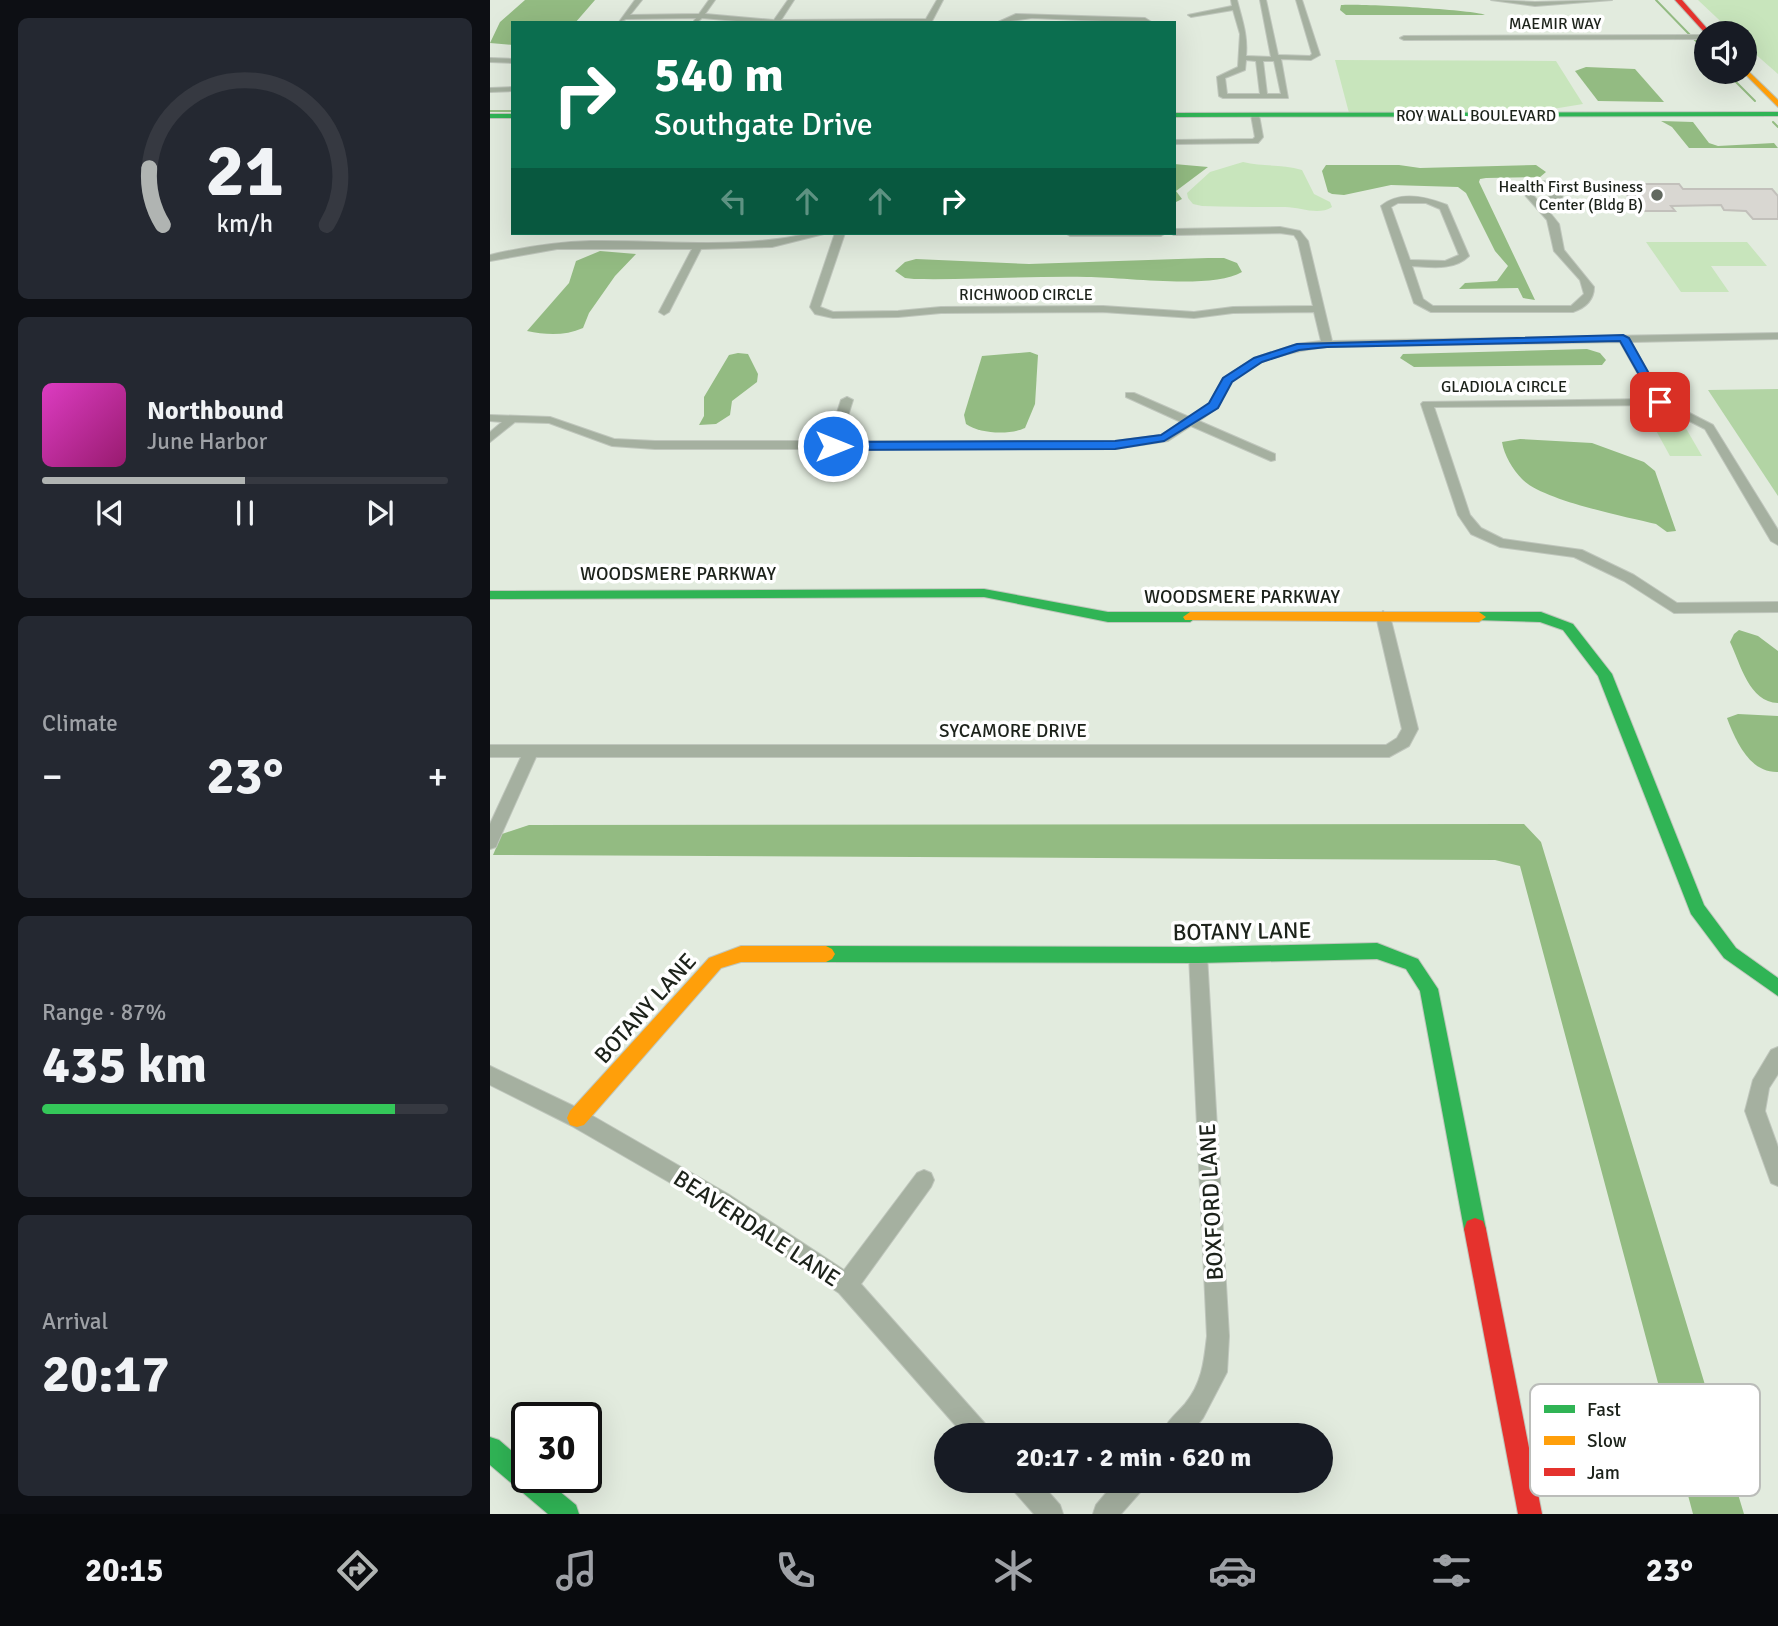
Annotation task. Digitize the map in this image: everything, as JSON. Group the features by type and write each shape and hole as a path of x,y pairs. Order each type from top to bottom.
{"street":[{"path":"622,20 639,0"},
{"path":"698,19 712,0"},
{"path":"777,21 791,0"},
{"path":"928,21 940,0"},
{"path":"1242,68 1221,77 1223,96 1285,96 1264,0"},
{"path":"1242,58 1311,58 1316,55 1299,0"},
{"path":"1494,0 1535,4 1609,0"},
{"path":"1678,0 1695,21"},
{"path":"1191,15 1234,4 1244,36 1242,78"},
{"path":"1032,16 1036,8"},
{"path":"1004,21 1016,16 1112,21"},
{"path":"622,20 750,21"},
{"name":"MAEMIR WAY","path":"1404,38 1694,35"},
{"path":"1259,59 1264,97"},
{"path":"490,60 511,61"},
{"path":"1757,83 1777,105"},
{"path":"1243,88 1243,97"},
{"path":"490,90 511,89"},
{"name":"ROY WALL BOULEVARD","path":"1176,116 1777,105"},
{"path":"490,116 511,116"},
{"path":"1176,142 1255,141 1259,137 1255,116"},
{"path":"1406,263 1450,263 1459,261 1464,256 1444,207 1427,200 1388,203 1386,206 1418,302 1427,308 1444,311 1573,309 1579,306 1590,291 1585,278 1555,244 1554,226 1543,209"},
{"path":"1176,232 1280,230 1297,233 1303,241 1327,344"},
{"path":"490,258 551,247 766,245 814,235"},
{"name":"RICHWOOD CIRCLE","path":"839,235 815,307 819,312 833,315 941,310 1063,309 1194,315 1233,310 1317,309"},
{"path":"664,313 698,246"},
{"path":"1520,311 1526,322"},
{"path":"1536,311 1546,331"},
{"path":"490,418 550,420 612,442 654,445 1115,445 1164,438 1214,405 1227,380 1258,360 1297,347 1534,337 1546,331 1623,338 1778,336"},
{"path":"1623,338 1660,402 1709,427 1778,541"},
{"path":"1130,395 1271,457"},
{"path":"833,446 846,400"},
{"name":"GLADIOLA CIRCLE","path":"1660,402 1427,404 1464,515 1476,531 1500,543 1577,553 1629,578 1674,608 1778,607"},
{"path":"490,438 513,418"},
{"name":"WOODSMERE PARKWAY","path":"490,595 984,593 1108,617 1541,617 1568,627 1605,674 1697,909 1730,953 1778,988"},
{"name":"SYCAMORE DRIVE","path":"490,751 1389,751 1403,742 1410,729 1383,616"},
{"path":"490,842 531,751"},
{"name":"BOTANY LANE","path":"577,1118 715,963 741,954 1198,955 1377,951 1412,964 1429,989 1530,1514"},
{"name":"BOXFORD LANE","path":"1184,1423 1195,1410 1215,1372 1218,1336 1198,955"},
{"path":"1778,1056 1759,1086 1755,1111 1778,1176"},
{"name":"BEAVERDALE LANE","path":"490,1075 577,1118 721,1201 847,1285 969,1423"},
{"path":"847,1285 924,1180"},
{"path":"490,1449 567,1514"},
{"path":"1032,1493 1051,1514"},
{"path":"1105,1514 1123,1493"}],"shaded area":[{"path":"525,0 595,0 577,21 511,21 511,45 490,43 500,22"},
{"path":"1698,0 1778,0 1778,74 1757,56 1757,21 1720,21"},
{"path":"1341,5 1417,7 1485,15 1346,15 1340,10"},
{"path":"1335,60 1556,61 1583,104 1528,113 1349,113"},
{"path":"1586,67 1635,69 1664,102 1598,101 1575,71"},
{"path":"1661,121 1693,122 1709,143 1718,146 1774,143 1778,148 1689,148 1672,127"},
{"path":"1243,162 1302,170 1314,194 1330,202 1332,207 1315,211 1285,207 1202,206 1193,204 1188,198 1187,193 1210,172"},
{"path":"1176,164 1208,167 1176,191"},
{"path":"1326,165 1399,165 1420,168 1536,165 1546,172 1540,177 1486,178 1480,179 1479,182 1535,300 1523,298 1518,288 1459,289 1465,283 1497,281 1508,266 1495,251 1466,193 1458,187 1391,185 1344,195 1332,194 1328,192 1322,171"},
{"path":"1176,191 1182,199 1176,202"},
{"path":"1646,242 1747,242 1767,266 1711,266 1729,292 1681,292"},
{"path":"600,251 636,254 615,276 589,313 583,328 555,334 527,331 569,283 576,261"},
{"path":"1224,258 1237,263 1242,272 1210,280 1167,281 1087,277 914,279 905,278 895,271 905,262 916,259 1029,264"},
{"path":"1587,349 1600,353 1606,360 1602,365 1414,367 1400,358 1403,354"},
{"path":"1030,352 1038,355 1035,404 1025,428 1011,432 995,432 979,430 966,424 964,415 982,356"},
{"path":"748,354 758,374 757,382 732,401 730,415 716,424 699,425 704,416 704,397 729,355"},
{"path":"1778,389 1778,496 1708,390"},
{"path":"1653,425 1684,425 1702,456 1670,456"},
{"path":"1520,439 1592,443 1644,462 1655,471 1676,531 1667,532 1656,524 1565,501 1532,487 1515,471 1503,447 1502,442"},
{"path":"1739,630 1758,636 1778,651 1778,703 1760,696 1747,681 1730,642"},
{"path":"1738,714 1778,716 1778,772 1759,767 1745,754 1727,718"},
{"path":"1524,824 1541,842 1705,1384 1658,1384 1520,866 1495,860 493,855 502,834 529,825"},
{"path":"1688,1496 1739,1496 1744,1514 1693,1514"}],"building":[{"path":"1619,184 1679,184 1683,189 1772,189 1778,196 1778,219 1753,219 1746,211 1724,210 1721,205 1671,206 1675,211 1639,211"}],"waterway":[{"path":"1656,0 1690,35"},
{"path":"1738,84 1755,101"},
{"path":"490,111 511,111"},
{"path":"1773,122 1778,127"}],"traffic: fast":[{"path":"1176,115 1778,114"},
{"path":"490,116 511,116"},
{"path":"490,595 984,593 1108,617 1190,617"},
{"path":"1479,617 1541,617 1568,627 1605,674 1697,909 1730,953 1778,988"},
{"path":"826,954 1198,955 1377,951 1412,964 1429,989 1475,1229"},
{"path":"490,1449 567,1514"}],"traffic: slow":[{"path":"1757,83 1778,105"},
{"path":"1190,617 1479,617"},
{"path":"577,1118 715,963 741,954 826,954"}],"traffic: jam":[{"path":"1678,0 1697,21"},
{"path":"1475,1229 1530,1514"}],"place":[{"name":"Health First Business Center (Bldg B)","path":"1657,195"}],"route":[{"path":"833,446 1115,445 1164,438 1214,405 1227,380 1258,360 1297,347 1327,344 1623,338 1660,402"}]}
